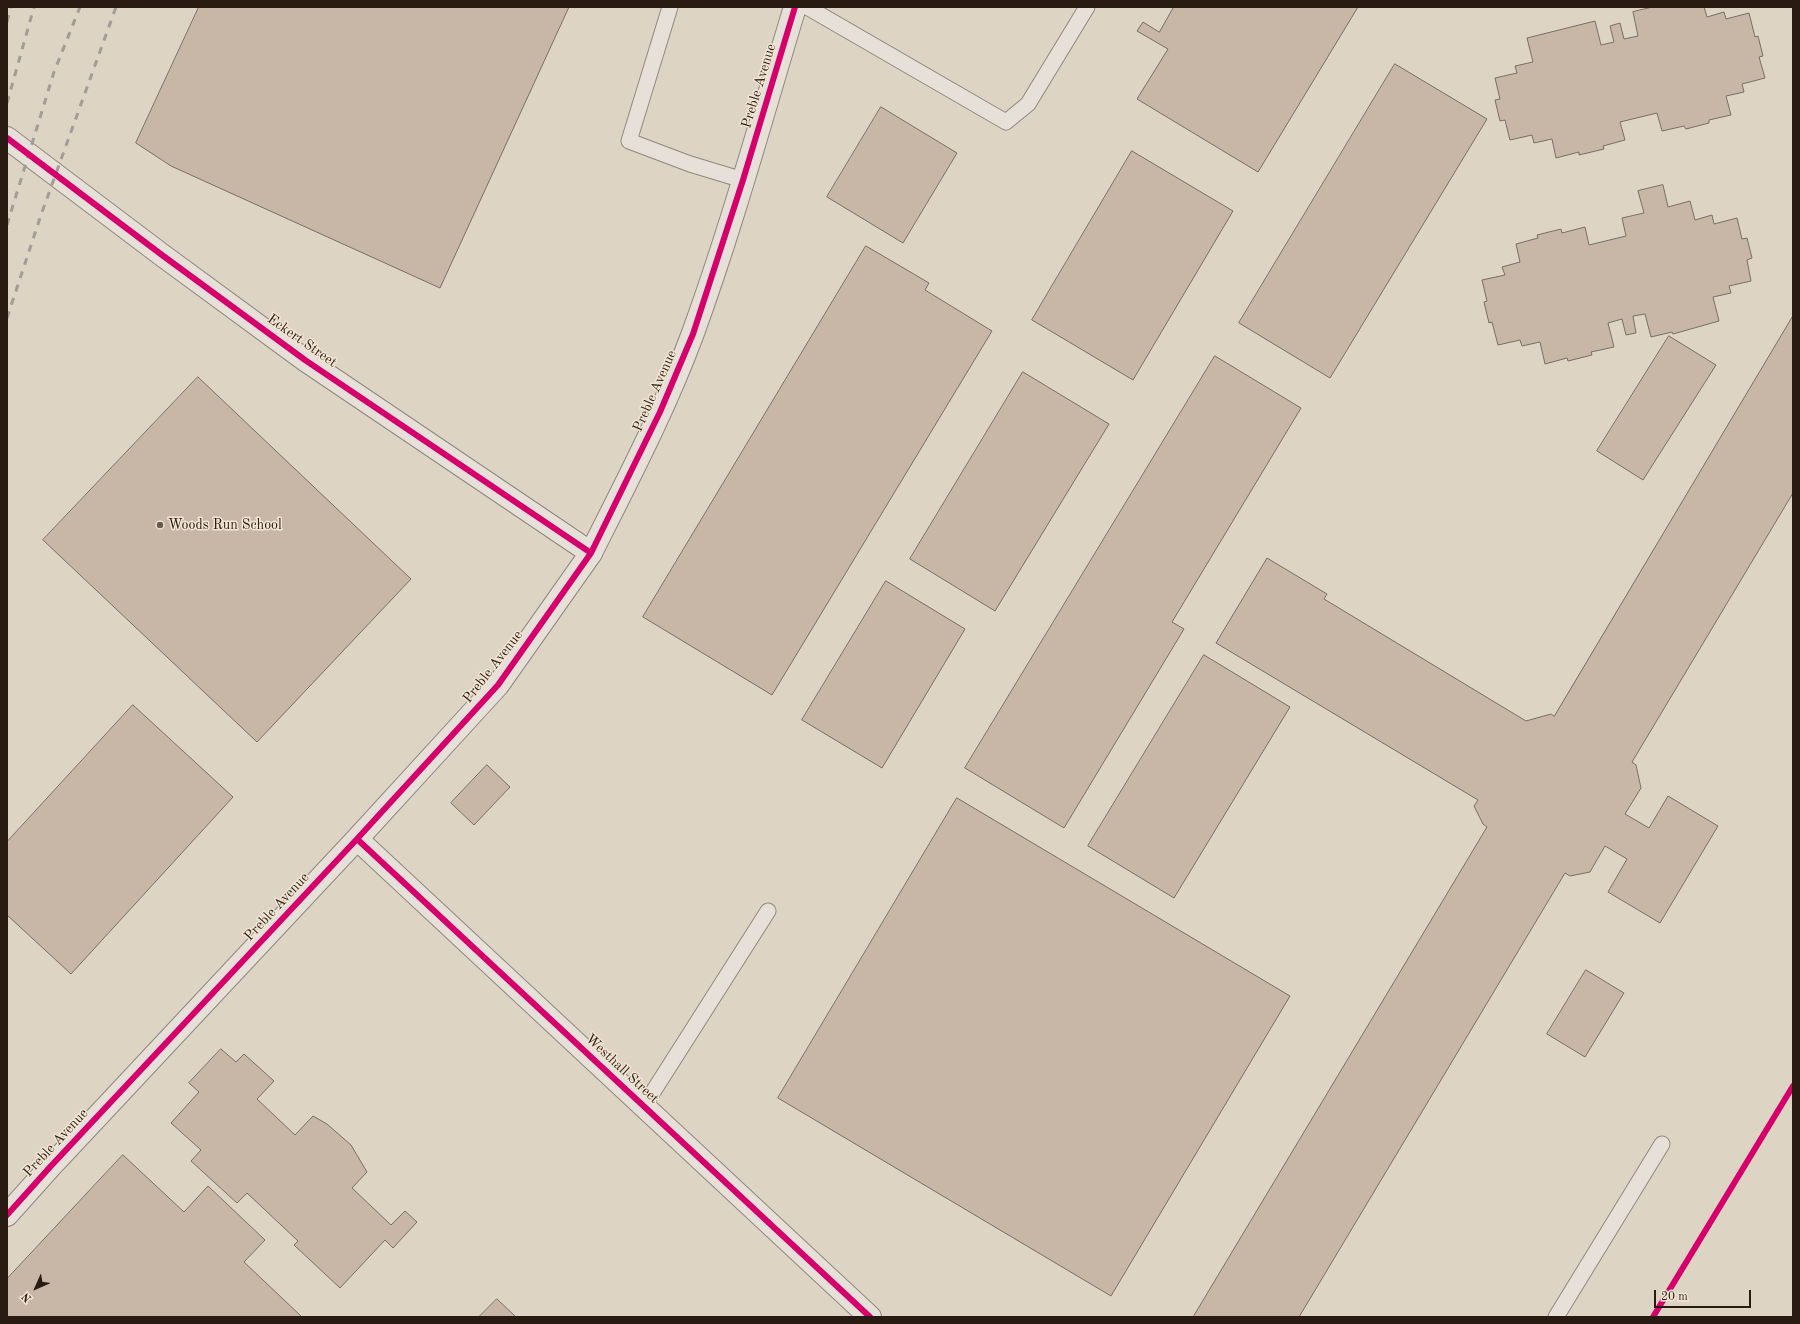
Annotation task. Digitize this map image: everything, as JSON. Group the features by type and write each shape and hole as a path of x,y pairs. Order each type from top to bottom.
{"street":[{"name":"Preble Avenue","path":"7,1215 50,1167 358,839 498,685 591,553 660,412 693,334 743,180 795,7"},
{"name":"Eckert Street","path":"7,138 162,255 305,360 591,553"},
{"name":"Westhall Street","path":"358,839 870,1317"}],"lane":[{"path":"670,7 629,141 690,164 743,180"},
{"path":"807,7 1006,122 1028,104 1087,7"},
{"path":"644,1106 768,911"},
{"path":"1556,1317 1662,1144"}],"building":[{"path":"199,7 569,7 440,288 171,166 136,143"},
{"path":"1174,7 1358,7 1258,172 1137,99 1168,49 1137,31 1143,22 1159,32"},
{"path":"1653,7 1704,7 1707,17 1724,12 1726,19 1749,13 1755,37 1758,36 1763,56 1759,57 1765,78 1742,84 1744,92 1726,96 1731,115 1709,120 1709,123 1686,129 1684,126 1662,131 1657,113 1620,122 1625,140 1603,146 1604,149 1579,155 1579,152 1556,158 1552,139 1534,143 1532,135 1510,140 1505,120 1500,121 1495,100 1500,99 1495,78 1517,73 1515,66 1533,62 1527,38 1595,21 1601,45 1614,42 1610,26 1620,23 1624,39 1638,36 1633,12"},
{"path":"1395,64 1487,119 1330,378 1239,323"},
{"path":"881,107 957,153 903,243 827,197"},
{"path":"1132,151 1233,211 1133,380 1032,320"},
{"path":"1663,185 1668,207 1690,201 1695,220 1712,215 1714,224 1737,218 1742,239 1747,238 1752,258 1747,260 1751,281 1729,286 1731,293 1713,297 1719,321 1673,334 1672,332 1651,337 1645,314 1633,316 1636,333 1626,335 1622,319 1608,323 1614,347 1591,352 1592,355 1568,361 1567,358 1545,364 1540,342 1522,346 1520,340 1498,345 1492,322 1489,323 1484,302 1487,301 1482,280 1505,275 1502,267 1520,262 1516,244 1538,238 1537,235 1561,229 1562,233 1585,227 1589,245 1626,236 1622,218 1644,213 1638,191"},
{"path":"866,246 929,283 925,290 992,331 772,695 643,617"},
{"path":"1793,316 1793,493 1632,762 1636,765 1641,788 1625,814 1649,828 1668,796 1718,826 1660,923 1608,892 1627,859 1605,846 1590,872 1570,876 1565,873 1299,1317 1193,1317 1487,827 1483,824 1474,806 1478,800 1216,643 1267,558 1327,594 1324,599 1526,721 1551,714 1554,716"},
{"path":"1669,336 1716,365 1643,480 1597,451"},
{"path":"1215,356 1301,408 1172,622 1184,629 1064,828 965,768"},
{"path":"1023,372 1109,424 995,611 910,559"},
{"path":"198,377 411,579 257,742 43,540"},
{"path":"886,581 965,629 882,768 802,720"},
{"path":"1204,655 1290,707 1174,898 1088,846"},
{"path":"133,705 233,797 71,974 7,915 7,842"},
{"path":"487,765 510,787 474,825 451,803"},
{"path":"957,798 1290,996 1111,1296 778,1098"},
{"path":"1586,970 1624,993 1585,1057 1547,1034"},
{"path":"221,1049 236,1062 244,1054 274,1081 257,1099 295,1135 313,1116 327,1124 351,1145 367,1172 352,1188 391,1225 405,1211 417,1222 393,1248 385,1240 340,1288 294,1245 298,1241 247,1193 237,1203 191,1161 201,1150 171,1123 199,1092 189,1083"},
{"path":"123,1155 184,1212 208,1186 265,1240 244,1262 302,1317 7,1317 7,1279"},
{"path":"497,1299 516,1317 479,1317"}],"railway":[{"path":"7,22 11,7"},
{"path":"7,103 34,7"},
{"path":"7,225 54,72 80,7"},
{"path":"7,318 41,215 116,7"}],"cycle path":[{"path":"7,1215 50,1167 357,839 498,685 591,553 660,412 693,334 743,180 795,7"},
{"path":"7,138 162,255 305,360 591,553"},
{"path":"357,839 870,1317"},
{"path":"1653,1317 1793,1086"}],"place":[{"name":"Woods Run School","path":"160,525"}]}
